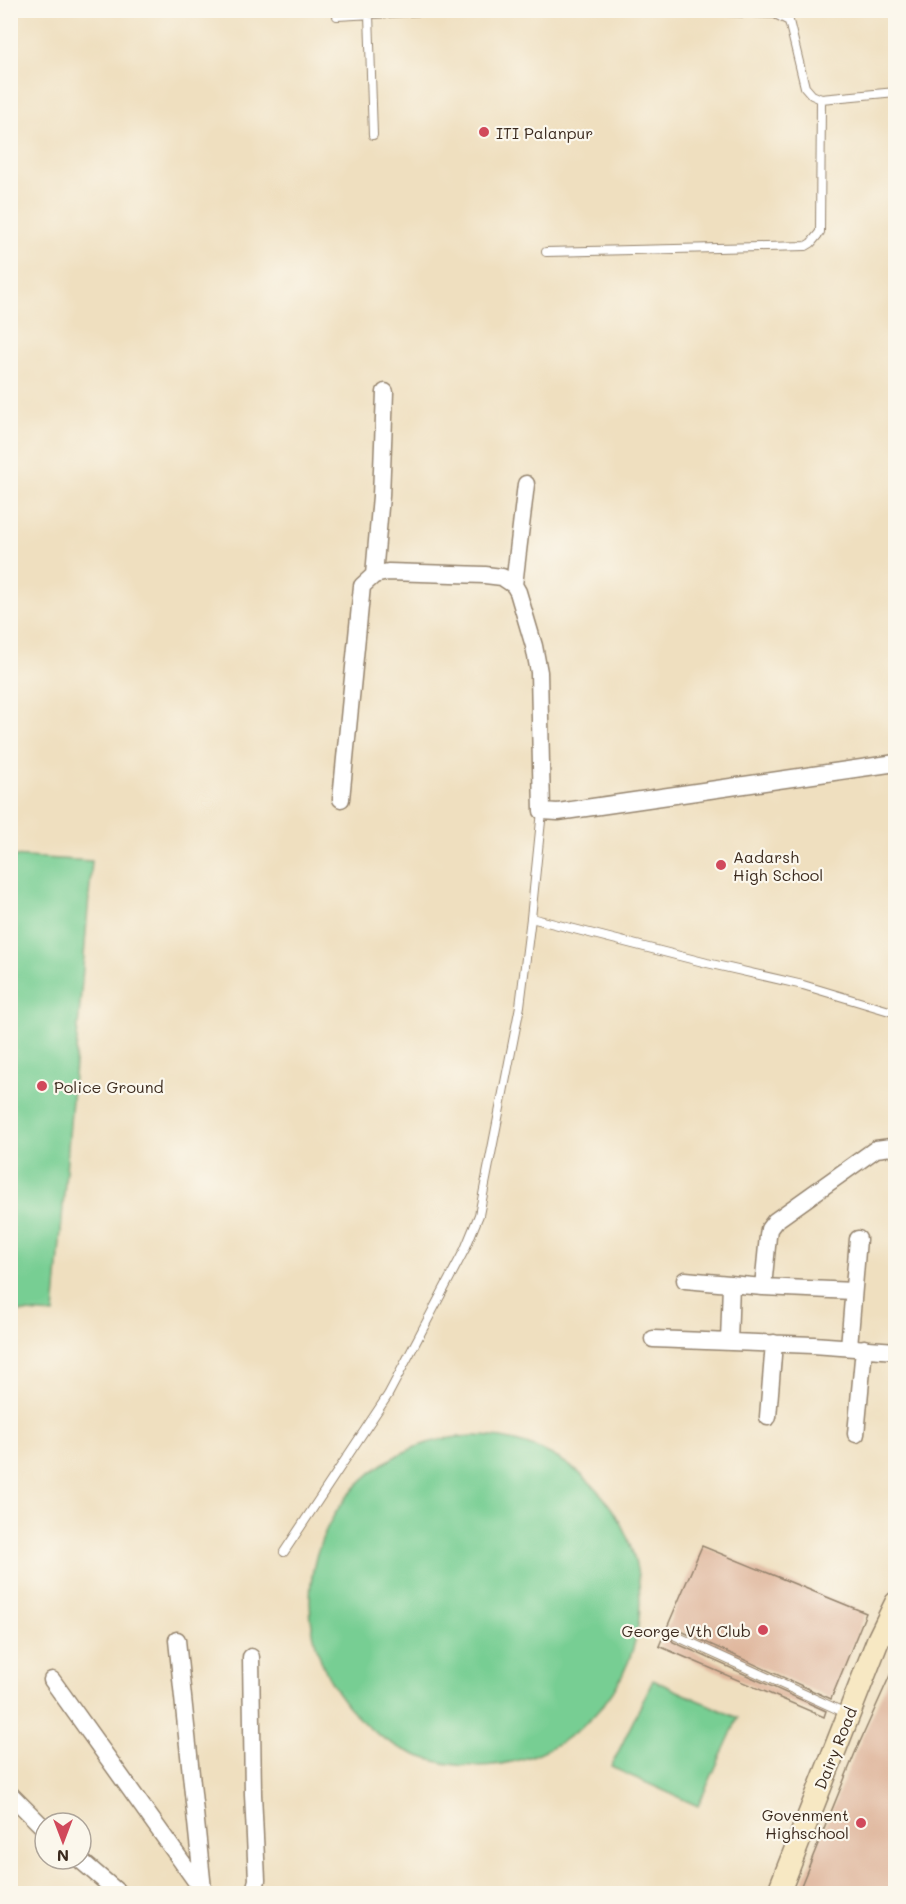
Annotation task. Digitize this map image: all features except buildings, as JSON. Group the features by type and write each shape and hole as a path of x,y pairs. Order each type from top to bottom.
{"street":[{"path":"374,575 381,496 385,392"},
{"path":"514,585 526,484"},
{"path":"341,798 362,586 374,575 388,572 485,575 502,578 514,585 534,646 539,672 542,811 558,812 896,763"},
{"path":"763,1287 769,1230 775,1221 876,1149 891,1147 896,1151"},
{"path":"856,1434 856,1347 853,1291 858,1239"},
{"path":"685,1281 853,1291"},
{"path":"729,1342 731,1284"},
{"path":"653,1339 856,1347 896,1351"},
{"path":"768,1417 774,1343"},
{"name":"Dairy Road","path":"778,1893 878,1640 896,1603"},
{"path":"177,1640 204,1892"},
{"path":"251,1657 257,1880 253,1893"},
{"path":"52,1680 204,1892"},
{"path":"10,1794 33,1817"},
{"path":"93,1871 120,1893"}],"lane":[{"path":"337,16 445,10"},
{"path":"675,10 775,14 789,21"},
{"path":"792,10 789,21 805,87 812,95 821,99 896,92"},
{"path":"369,14 373,135"},
{"path":"546,252 806,246 820,232 821,99"},
{"path":"284,1552 388,1395 465,1249 479,1215 520,1006 542,811"},
{"path":"531,918 803,985 896,1013"},
{"path":"676,1636 849,1714"}],"green space":[{"name":"Police Ground","path":"10,856 92,861 54,1314 11,1311"},
{"path":"475,1436 507,1440 538,1449 566,1464 591,1485 612,1510 627,1538 636,1569 640,1601 636,1633 627,1664 612,1692 591,1717 566,1738 538,1753 507,1762 475,1766 443,1762 412,1753 384,1738 359,1717 338,1692 323,1664 314,1633 310,1601 314,1569 323,1538 338,1510 359,1485 384,1464 412,1449 443,1440"},
{"path":"653,1680 738,1718 698,1806 611,1767"}],"place":[{"name":"ITI Palanpur","path":"484,132"},
{"name":"Aadarsh High School","path":"721,865"},
{"name":"Police Ground","path":"42,1086"},
{"name":"George Vth Club","path":"763,1630"},
{"name":"Govenment Highschool","path":"861,1823"}]}
